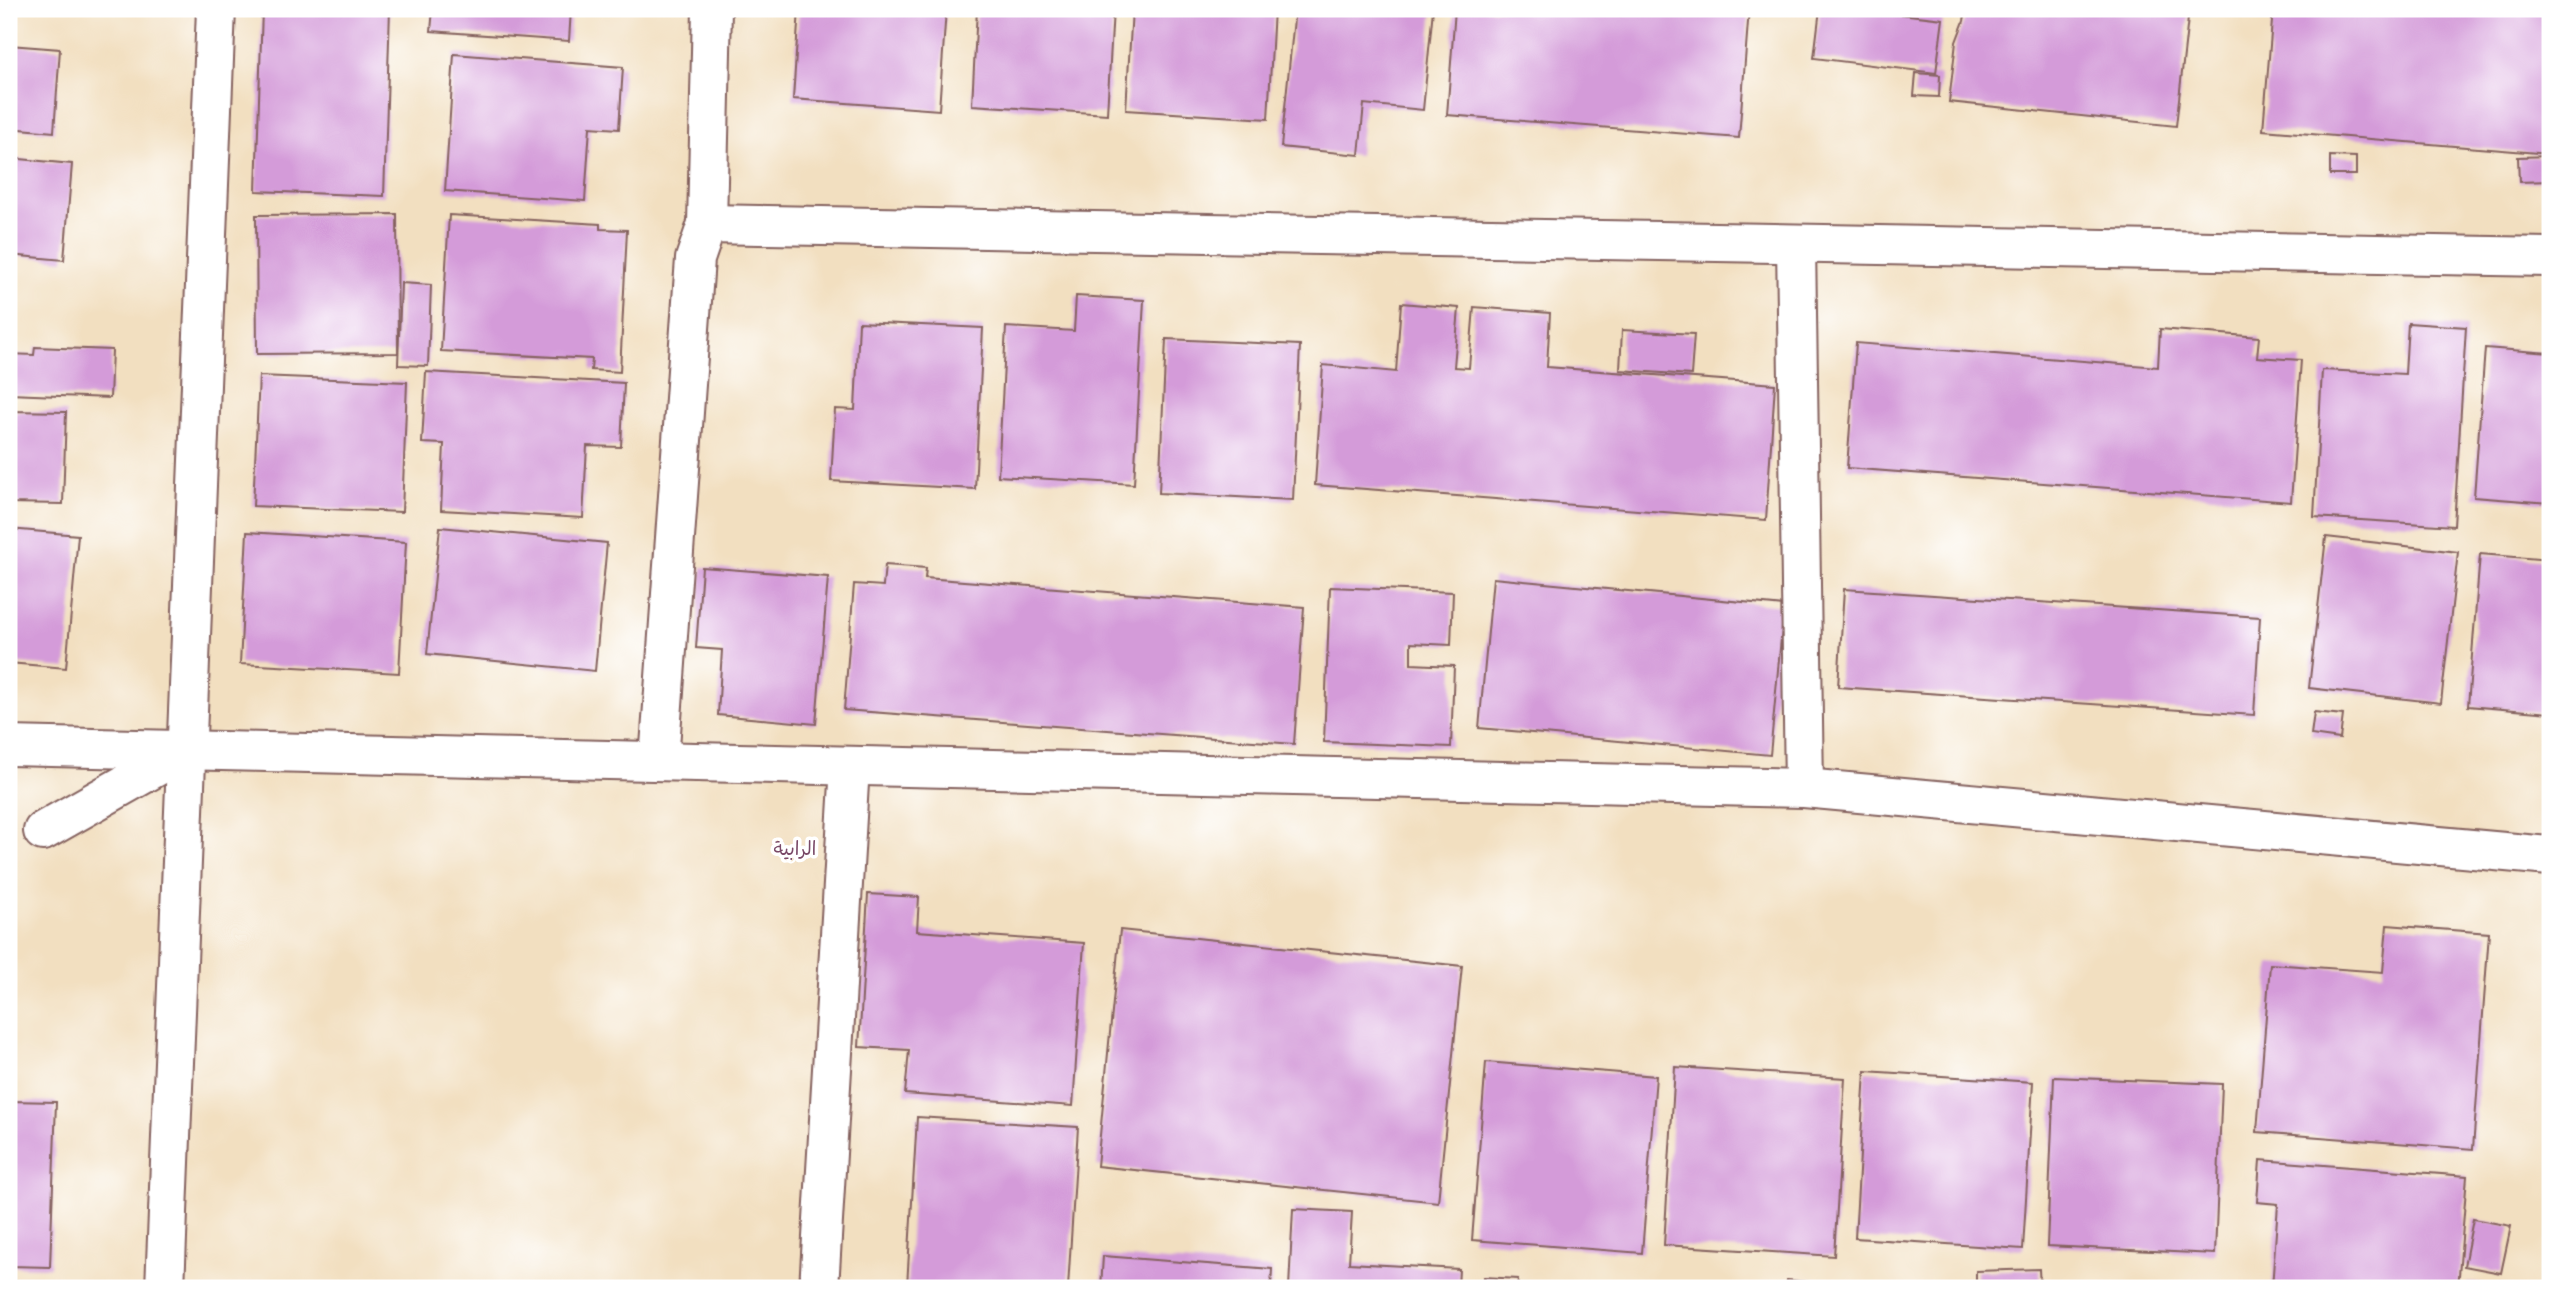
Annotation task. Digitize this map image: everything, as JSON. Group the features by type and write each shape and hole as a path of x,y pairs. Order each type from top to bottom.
{"street":[{"path":"165,1288 216,9"},
{"path":"659,761 695,259 707,224 712,9"},
{"path":"707,224 2550,257"},
{"path":"1796,244 1804,788"},
{"path":"9,746 1804,788 2550,856"},
{"path":"43,831 186,750"},
{"path":"819,1288 850,766"}],"building":[{"path":"262,9 390,9 384,196 256,191"},
{"path":"433,9 571,9 569,41 431,31"},
{"path":"799,9 946,9 939,110 793,99"},
{"path":"977,9 1113,9 1107,114 972,105"},
{"path":"1132,9 1274,9 1268,119 1126,110"},
{"path":"1295,9 1433,9 1423,110 1364,104 1359,155 1281,147"},
{"path":"1455,9 1749,9 1739,138 1447,115"},
{"path":"1820,9 1857,9 1943,19 1936,73 1814,58"},
{"path":"1966,9 2189,9 2176,126 1949,102 1956,42"},
{"path":"2273,9 2550,10 2550,154 2263,130"},
{"path":"9,45 60,49 54,132 9,128"},
{"path":"454,54 623,67 619,129 590,127 585,201 445,191"},
{"path":"1916,73 1940,75 1939,97 1914,96"},
{"path":"2330,156 2356,157 2356,175 2330,175"},
{"path":"2550,156 2550,181 2519,182 2518,157"},
{"path":"9,158 72,164 64,260 9,255"},
{"path":"397,214 398,353 257,354 256,215"},
{"path":"449,215 600,224 600,229 627,230 620,372 591,370 592,359 441,351"},
{"path":"401,283 431,285 428,366 398,365"},
{"path":"1076,296 1144,300 1134,484 998,476 1006,327 1074,331"},
{"path":"1401,303 1459,308 1454,367 1469,368 1474,307 1550,313 1547,367 1775,384 1766,520 1315,485 1323,365 1396,372"},
{"path":"859,322 983,328 975,489 831,481 835,409 855,410"},
{"path":"2408,323 2466,327 2454,526 2314,517 2322,370 2405,374"},
{"path":"2160,329 2259,337 2257,357 2301,360 2291,502 1847,468 1856,343 2158,367"},
{"path":"1622,330 1694,334 1691,375 1620,370"},
{"path":"1166,339 1300,345 1293,500 1159,493"},
{"path":"35,347 112,350 110,398 9,394 9,354 34,355"},
{"path":"2485,348 2550,353 2550,503 2474,497"},
{"path":"426,372 624,383 621,447 587,446 583,518 441,510 444,444 422,443"},
{"path":"259,376 407,382 402,512 253,506"},
{"path":"9,411 66,412 63,504 9,503"},
{"path":"440,527 607,543 595,671 427,654"},
{"path":"9,529 78,535 66,668 9,663"},
{"path":"247,532 406,542 399,673 240,664"},
{"path":"2326,537 2458,552 2441,703 2309,688"},
{"path":"2480,554 2550,560 2550,713 2468,706"},
{"path":"885,565 926,568 925,578 1304,607 1294,744 844,710 854,584 883,586"},
{"path":"702,567 828,577 816,724 718,715 722,650 696,648"},
{"path":"1493,578 1784,606 1770,755 1479,728"},
{"path":"1330,587 1453,592 1451,645 1411,643 1411,664 1454,666 1451,747 1324,742"},
{"path":"1844,589 2260,617 2254,715 1838,687"},
{"path":"2314,712 2343,715 2340,739 2311,735"},
{"path":"868,894 919,897 917,931 1084,943 1073,1106 905,1094 909,1050 859,1047"},
{"path":"2387,925 2489,933 2473,1149 2257,1132 2270,964 2383,972"},
{"path":"1120,930 1462,966 1438,1202 1097,1166"},
{"path":"1486,1062 1656,1076 1642,1253 1472,1240"},
{"path":"1675,1067 1845,1078 1834,1256 1664,1245"},
{"path":"1865,1071 2033,1082 2023,1249 1855,1238"},
{"path":"2054,1077 2222,1084 2215,1254 2047,1246"},
{"path":"9,1101 56,1102 50,1267 9,1266"},
{"path":"917,1117 1078,1127 1068,1288 907,1286"},
{"path":"2260,1160 2467,1176 2458,1288 2272,1288 2278,1204 2257,1202"},
{"path":"1293,1209 1352,1212 1349,1263 1459,1269 1458,1288 1289,1288"},
{"path":"2473,1219 2511,1226 2501,1273 2464,1266"},
{"path":"1103,1256 1272,1269 1271,1288 1101,1288"},
{"path":"2039,1269 2040,1288 1976,1288 1976,1271"},
{"path":"1484,1277 1518,1279 1517,1288 1483,1288"},
{"path":"1787,1280 1843,1285 1842,1288 1786,1288"},
{"path":"9,1281 66,1286 9,1288"},
{"path":"2467,1283 2503,1285 2503,1288 2467,1288"}],"district":[{"name":"الرابية","path":"795,848"}]}
